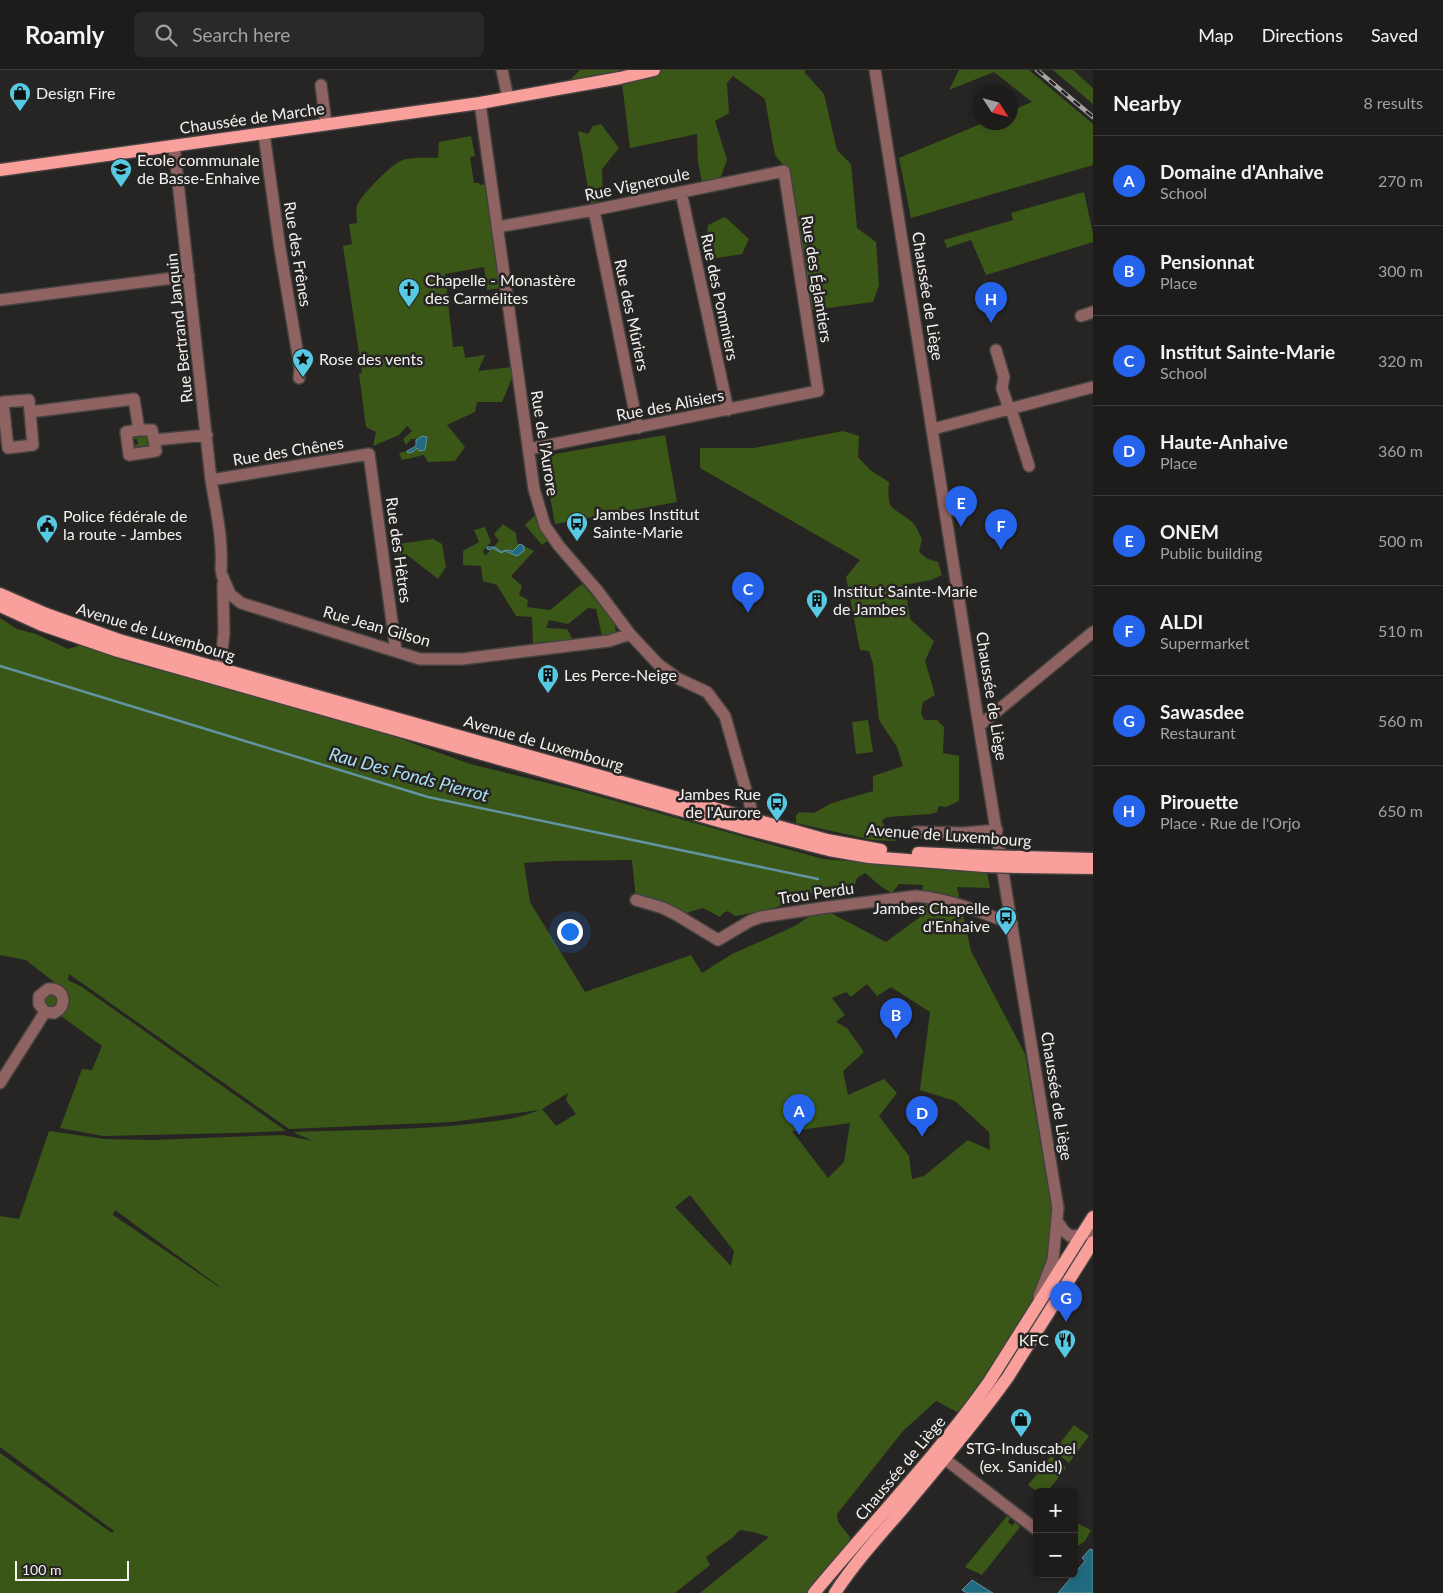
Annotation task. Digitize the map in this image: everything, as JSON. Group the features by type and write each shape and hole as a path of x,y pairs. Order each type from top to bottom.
{"main road":[{"name":"Chaussée de Marche","path":"0,170 480,103 620,78 654,70"},
{"name":"Avenue de Luxembourg","path":"0,594 82,628 220,674"},
{"name":"Avenue de Luxembourg","path":"0,606 79,639 220,674 749,824 829,850 869,857 1021,862 1093,868"},
{"name":"Avenue de Luxembourg","path":"1021,862 1093,859"},
{"path":"1034,1311 1087,1233 1093,1217"},
{"name":"Chaussée de Liège","path":"835,1593 941,1455 1008,1377 1093,1242"},
{"name":"Chaussée de Liège","path":"814,1593 875,1522 941,1455 1034,1311"},
{"path":"825,1593 875,1522"}],"street":[{"path":"502,70 508,98"},
{"name":"Chaussée de Liège","path":"875,70 1058,1208 1053,1260 1034,1311"},
{"path":"321,85 326,124"},
{"name":"Rue de l'Aurore","path":"480,103 534,489 545,526 630,634 658,664 677,678 707,692 719,706 725,716 752,812 749,824"},
{"name":"Rue des Frênes","path":"264,134 280,249 300,367 299,378"},
{"name":"Rue Bertrand Janquin","path":"174,146 215,505 216,551 222,572 224,632 220,674"},
{"name":"Rue Vigneroule","path":"498,227 594,210 784,171"},
{"name":"Rue des Églantiers","path":"784,171 818,391"},
{"name":"Rue des Pommiers","path":"681,192 728,410"},
{"name":"Rue des Mûriers","path":"594,210 638,428"},
{"path":"0,300 190,276"},
{"path":"1080,316 1093,312"},
{"path":"996,350 1004,376 1002,388 1029,466"},
{"path":"933,429 1093,387"},
{"name":"Rue des Alisiers","path":"529,449 818,391"},
{"path":"30,412 134,399 139,430"},
{"path":"29,400 30,412 33,445 8,448 3,402 29,400"},
{"path":"152,430 154,440 156,451 129,455 126,432 152,430"},
{"path":"154,440 207,435"},
{"name":"Rue des Chênes","path":"211,480 370,454"},
{"name":"Rue des Hêtres","path":"370,454 396,650"},
{"name":"Rue Jean Gilson","path":"222,572 230,594 241,603 420,659 462,659 609,641 630,634"},
{"path":"979,726 1093,632"},
{"path":"916,832 963,833 997,830"},
{"name":"Trou Perdu","path":"636,900 663,908 718,940 750,921 761,917 916,896 932,897 968,907 1012,924"},
{"path":"0,1083 45,1012"},
{"name":"Chaussée de Liège","path":"1058,1208 1064,1221 1087,1233"},
{"path":"1057,1221 1070,1236 1087,1233"},
{"path":"941,1455 1033,1527"}],"green space":[{"path":"580,70 805,70 805,73 824,94 837,150 851,164 857,228 876,242 879,285 873,302 812,310 788,171 775,155 765,99 733,76 727,83 729,113 715,121 727,160 716,190 703,187 698,162 697,134 630,148 622,83 571,79"},
{"path":"959,70 1029,70 1093,124 1093,165 911,218 899,158 973,127 973,130 1018,130 1018,108 1032,102 1018,91 1018,85 1010,85 994,72 949,90"},
{"path":"1053,70 1073,70 1093,88 1093,104"},
{"path":"601,124 619,148 602,169 603,199 591,205 578,131 588,134 593,126"},
{"path":"471,136 475,156 470,157 474,183 485,184 493,225 501,288 487,290 484,267 445,274 453,347 463,346 465,358 485,355 478,371 513,367 514,373 502,402 477,402 475,412 447,425 465,447 455,461 428,462 424,455 402,460 399,453 413,452 417,448 422,451 425,450 427,437 411,439 406,445 403,439 412,431 407,426 399,435 373,446 376,432 366,427 359,374 362,373 343,246 352,244 349,224 357,223 356,211 358,203 386,172 403,160 438,158 439,142"},
{"path":"1084,192 1093,242 986,275 971,240 947,248 944,240 1013,220 1011,213"},
{"path":"725,217 749,239 742,254 705,260 708,225"},
{"path":"843,431 859,436 858,457 870,470 889,482 889,499 892,507 915,526 922,539 919,552 928,559 938,562 942,575 931,580 905,585 910,619 934,641 925,661 935,695 923,702 921,713 924,720 937,720 944,727 943,753 959,756 959,801 946,807 939,806 937,812 931,814 888,817 882,820 883,824 896,839 895,841 872,840 796,823 796,816 799,812 814,813 832,803 873,791 873,776 903,766 897,747 879,720 873,664 869,651 860,650 846,577 860,560 700,468 700,448 754,448"},
{"path":"665,435 677,502 555,524 543,456"},
{"path":"132,436 146,436 150,442 148,446 132,448 131,446 138,444 137,439 131,439"},
{"path":"534,516 549,540 542,545 525,525"},
{"path":"503,524 516,533 517,543 534,551 511,576 522,586 519,595 528,600 527,607 550,610 582,584 614,620 616,633 602,636 596,609 588,608 568,624 549,620 546,628 567,629 573,640 533,643 532,617 516,616 497,585 483,581 481,566 463,565 463,551 479,542 474,530 485,527 491,542 483,551 485,556 499,541 494,534"},
{"path":"433,539 442,544 446,567 438,579 406,554 394,555 391,545"},
{"path":"0,618 17,629 36,634 68,649 81,645 132,663 363,725 470,764 576,790 823,859 987,872 990,888 957,887 971,951 1025,1054 1053,1215 1046,1268 1029,1312 959,1413 936,1401 903,1431 837,1514 838,1522 850,1537 849,1548 811,1593 700,1593 769,1537 740,1530 706,1557 710,1565 675,1593 0,1593 0,1453 112,1533 114,1531 0,1447 0,1216 19,1219 49,1131 104,1139 152,1140 283,1135 313,1141 293,1132 461,1125 510,1119 539,1110 452,1122 289,1129 69,974 68,980 82,987 286,1131 103,1136 60,1128 82,1069 92,1070 102,1046 61,1016 67,1008 59,986 26,960 0,955","holes":["632,860 636,900 684,919 689,912 703,908 720,917 728,911 735,916 758,912 789,903 820,889 833,896 851,896 857,878 865,873 892,893 899,884 923,885 920,917 886,942 821,908 795,926 732,954 702,973 691,955 585,992 530,902 524,863","867,984 877,996 891,987 930,1012 920,1090 955,1101 989,1132 990,1150 968,1140 924,1176 912,1179 909,1156 879,1116 897,1093 884,1079 848,1095 843,1071 864,1052 847,1028 836,1022 845,1015 832,998 846,992 851,997","568,1093 566,1100 576,1114 556,1126 542,1109","850,1123 844,1162 828,1178 792,1131","690,1195 734,1251 731,1266 675,1207","115,1210 219,1286 113,1215"]},
{"path":"868,720 873,752 856,754 852,722"},
{"path":"55,993 59,1004 50,1009 44,1004 44,996"},
{"path":"1074,1425 1089,1436 1069,1463 1054,1451"},
{"path":"1051,1456 1066,1468 1050,1488 1033,1488 1028,1485"},
{"path":"1007,1516 1010,1518 1008,1522 1012,1526 1015,1522 1020,1527 982,1575 965,1567"},
{"path":"1078,1524 1091,1530 1085,1541 1078,1546"}],"water":[{"path":"422,436 427,437 425,450 419,451 417,448 413,452 408,453 407,451 416,446 416,440"},
{"path":"520,544 524,546 524,551 517,556 505,551 501,553 493,548 487,549 487,547 494,547 502,552 506,550 513,551"},
{"path":"1090,1549 1093,1550 1093,1593 1058,1593 1071,1578 1078,1578 1078,1569 1085,1561 1082,1558"},
{"path":"972,1580 993,1593 967,1593 962,1590"}],"waterway":[{"name":"Rau Des Fonds Pierrot","path":"0,666 428,797 818,879"}],"railway":[{"path":"1037,70 1093,117"}],"place":[{"name":"Design Fire","path":"20,112"},
{"name":"Ecole communale de Basse-Enhaive","path":"121,188"},
{"name":"Chapelle - Monastère des Carmélites","path":"409,308"},
{"name":"Pirouette","path":"991,323"},
{"name":"Rose des vents","path":"303,378"},
{"name":"ONEM","path":"961,527"},
{"name":"Jambes Institut Sainte-Marie","path":"577,542"},
{"name":"Police fédérale de la route - Jambes","path":"47,544"},
{"name":"ALDI","path":"1001,550"},
{"name":"Institut Sainte-Marie","path":"748,613"},
{"name":"Institut Sainte-Marie de Jambes","path":"817,619"},
{"name":"Les Perce-Neige","path":"548,694"},
{"name":"Jambes Rue de l'Aurore","path":"777,822"},
{"name":"Jambes Chapelle d'Enhaive","path":"1006,936"},
{"name":"Pensionnat","path":"896,1039"},
{"name":"Domaine d'Anhaive","path":"799,1135"},
{"name":"Haute-Anhaive","path":"922,1137"},
{"name":"Sawasdee","path":"1066,1322"},
{"name":"KFC","path":"1065,1359"},
{"name":"STG-Induscabel (ex. Sanidel)","path":"1021,1438"}]}
